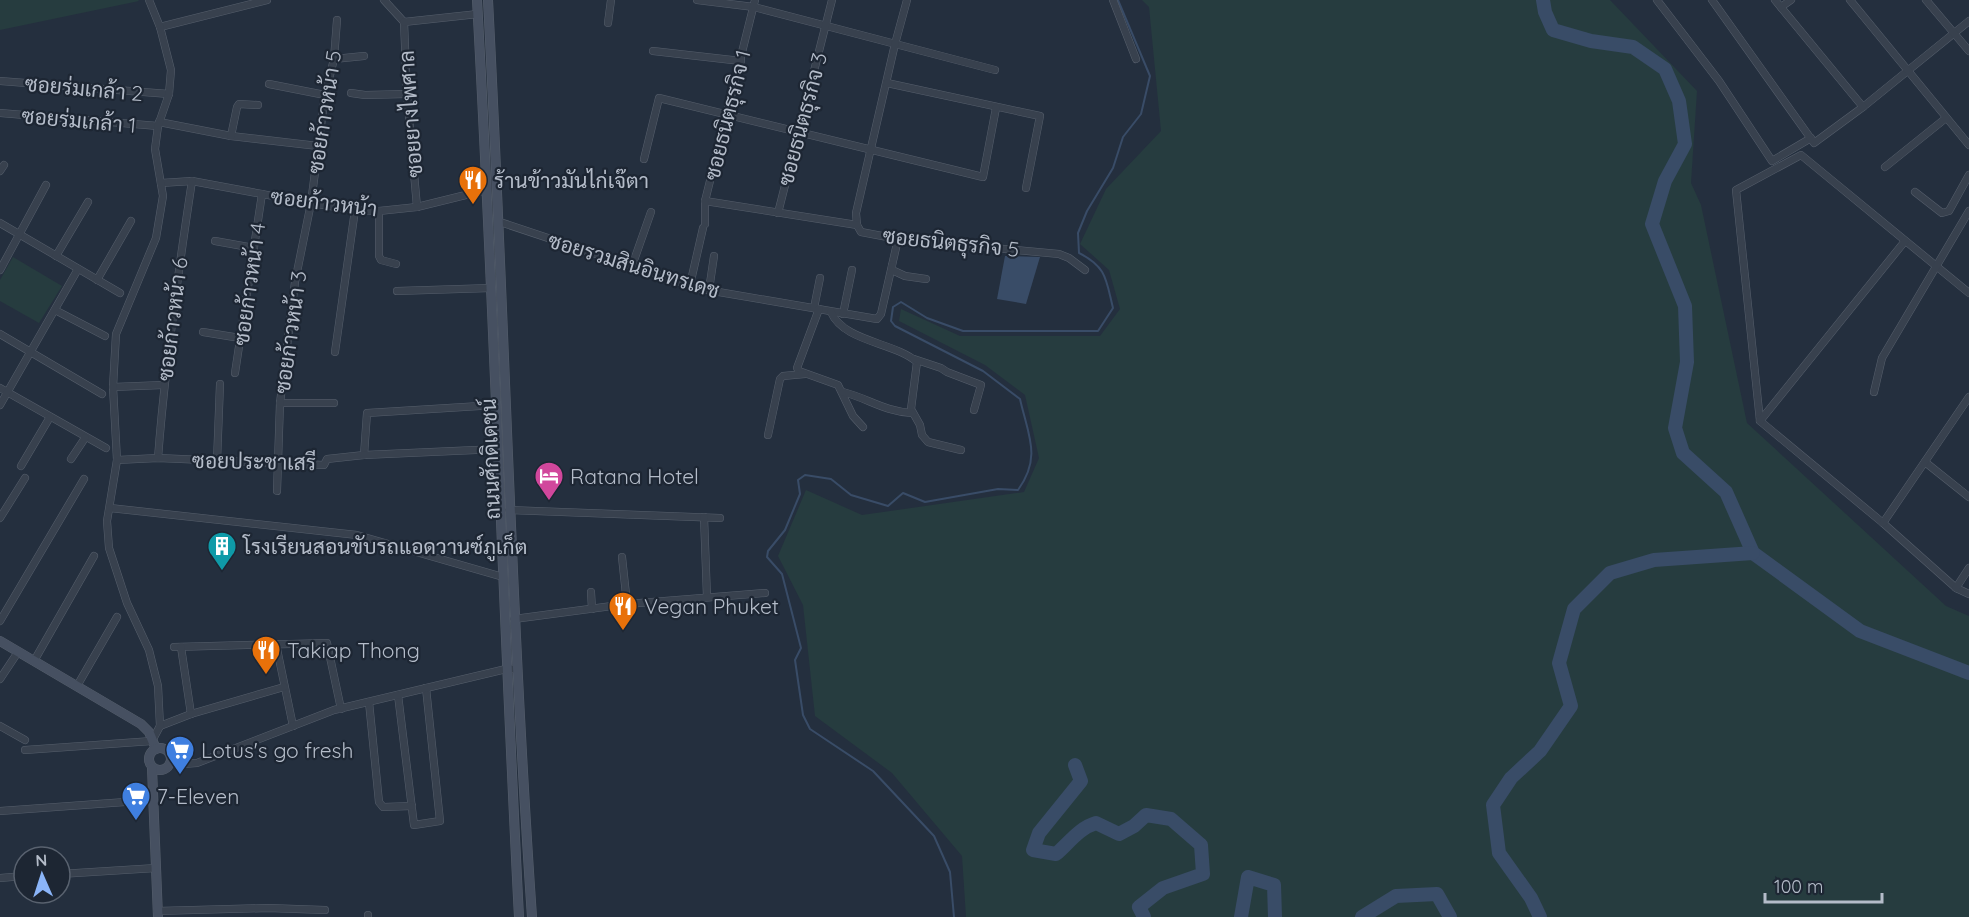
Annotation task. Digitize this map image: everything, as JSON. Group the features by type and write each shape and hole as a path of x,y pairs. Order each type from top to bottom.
{"main road":[{"name":"ถนนศักดิเดชน์","path":"477,0 498,449 514,619 532,917"},
{"name":"ถนนศักดิเดชน์","path":"488,0 500,222 509,510 503,577 506,669 519,917"},
{"path":"0,641 141,724 149,732 154,745 148,757 152,768 158,914"},
{"path":"152,768 164,770 171,761 167,750 154,745"}],"street":[{"path":"25,750 154,745 160,726 158,686 151,648 127,603 108,548 107,521 117,460 113,387 116,334 156,238 163,196 155,149 159,124 169,94 171,70 160,27 149,0"},
{"path":"160,27 267,0"},
{"path":"384,0 404,22 478,14"},
{"path":"608,23 611,0"},
{"path":"697,0 754,3 827,26 995,70"},
{"name":"ซอยธนิตธุรกิจ 3","path":"778,213 832,0"},
{"name":"ซอยธนิตธุรกิจ 5","path":"908,0 895,44 856,213 857,225 861,231 898,239 1059,254 1069,258 1084,270"},
{"path":"1113,0 1136,59"},
{"path":"1657,0 1719,81 1772,161 1811,138"},
{"path":"1712,0 1814,143 1863,107 1969,21"},
{"path":"1775,0 1863,107"},
{"path":"1782,7 1791,0"},
{"path":"1850,0 1969,146"},
{"path":"1926,0 1969,51"},
{"name":"ซอยธนิตธุรกิจ 1","path":"690,285 704,226 705,201 754,3"},
{"name":"ซอยก้าวหน้า 5","path":"311,203 325,95 334,59 337,20"},
{"name":"ซอยยางไพศาล","path":"404,22 407,94 417,207"},
{"path":"653,51 741,61"},
{"path":"334,59 364,56"},
{"name":"ซอยร่มเกล้า 2","path":"0,81 169,94"},
{"path":"887,83 1040,116 1026,188"},
{"path":"269,84 325,95"},
{"path":"351,93 407,94"},
{"path":"644,159 658,98 983,177 996,108"},
{"path":"231,136 239,104 258,105"},
{"name":"ซอยร่มเกล้า 1","path":"0,113 159,124 231,136 318,146"},
{"path":"1885,167 1946,118"},
{"path":"1969,293 1801,155 1736,190 1760,421 1883,523 1956,588 1969,594"},
{"path":"1915,192 1945,213 1949,211 1969,175"},
{"name":"ซอยก้าวหน้า","path":"161,183 192,181 311,203 355,210 379,211 417,207 486,190"},
{"name":"ซอยก้าวหน้า 6","path":"158,458 163,385 192,181"},
{"path":"0,270 46,185"},
{"name":"ซอยก้าวหน้า 4","path":"235,373 262,194"},
{"path":"705,201 857,225"},
{"path":"56,256 88,202"},
{"name":"ซอยก้าวหน้า 3","path":"277,491 280,404 295,282 311,203"},
{"path":"335,352 355,210"},
{"path":"379,211 379,256 381,260 396,264"},
{"path":"632,266 651,212"},
{"path":"1874,392 1882,358 1969,212"},
{"path":"98,280 131,221"},
{"name":"ซอยรวมสินอินทรเดช","path":"500,222 709,290 877,319 881,314 892,266"},
{"path":"0,223 120,293"},
{"path":"898,239 892,270 902,275 926,279"},
{"path":"215,241 254,248"},
{"path":"1760,421 1905,241"},
{"path":"709,290 714,256"},
{"path":"0,405 78,269"},
{"path":"843,314 852,270"},
{"path":"820,278 817,309 797,366 799,371 838,385 853,416 863,427"},
{"path":"397,291 491,288"},
{"path":"55,310 105,336"},
{"path":"831,312 833,318 844,327 864,338 900,350 914,359 981,385 974,410"},
{"path":"203,332 240,338"},
{"path":"0,334 102,394"},
{"path":"914,359 917,366 911,407 922,435 928,442 961,450"},
{"path":"768,435 782,376 807,374"},
{"path":"217,461 220,384"},
{"path":"113,387 163,385"},
{"path":"0,388 106,448"},
{"path":"843,392 856,395 892,411 912,413"},
{"path":"1883,523 1969,397"},
{"path":"280,404 334,403"},
{"path":"364,455 367,414 496,405"},
{"path":"21,466 50,417"},
{"path":"71,459 85,438"},
{"name":"ซอยประชาเสรี","path":"117,460 158,458 324,465 327,459 364,455 498,449"},
{"path":"1925,462 1969,497"},
{"path":"0,518 25,478"},
{"path":"0,621 84,479"},
{"path":"110,508 357,535 503,577"},
{"path":"509,510 720,518"},
{"path":"704,517 708,597"},
{"path":"34,661 94,556"},
{"path":"622,557 627,604"},
{"path":"1956,588 1969,568"},
{"path":"591,592 592,609"},
{"path":"514,619 627,604 765,593"},
{"path":"77,686 117,617"},
{"path":"191,714 178,647 327,643 340,709"},
{"path":"276,645 293,726"},
{"path":"0,679 18,652"},
{"path":"171,761 183,764 197,763 340,709 506,669 517,669"},
{"path":"160,726 191,714 284,687"},
{"path":"398,695 414,825 440,821 426,688"},
{"path":"369,702 379,802 383,807 412,806"},
{"path":"0,726 25,740"},
{"path":"0,811 153,800"},
{"path":"72,873 156,868"},
{"path":"158,914 268,908 325,910"}],"green space":[{"path":"0,0 138,0 139,1 0,30"},
{"path":"1142,0 1610,0 1697,91 1691,183 1701,205 1747,423 1946,606 1969,616 1969,917 966,917 962,856 892,773 815,716 803,605 778,556 806,490 862,515 1024,492 1039,458 1025,395 985,365 899,321 901,309 960,336 1100,336 1120,309 1109,270 1080,244 1106,189 1161,131 1149,7"},
{"path":"13,257 62,286 39,323 0,301 0,280"}],"water":[{"path":"1005,256 1040,257 1026,304 997,299"}],"waterway":[{"path":"954,917 950,872 934,836 873,771 810,729 803,715 795,660 801,648 782,574 767,557 768,551 785,530 800,494 798,480 805,475 831,479 851,495 888,506 903,493 925,502 998,489 1018,490 1030,467 1031,456 1029,435 1020,399 983,371 895,326 891,321 893,307 901,302 927,318 963,331 1098,331 1113,308 1104,275 1095,264 1079,253 1078,233 1087,211 1113,168 1123,137 1141,114 1150,76 1118,0"},
{"path":"1543,0 1545,12 1553,30 1591,41 1633,47 1665,69 1679,101 1685,144 1665,181 1652,224 1685,306 1687,362 1675,428 1683,453 1726,492 1753,553 1860,631 1969,673"},
{"path":"1540,917 1531,898 1499,853 1493,805 1511,778 1540,751 1571,706 1559,663 1574,609 1610,573 1654,560 1753,553"},
{"path":"1075,765 1081,781 1039,833 1033,850 1056,854 1079,832 1090,825 1096,823 1119,834 1134,826 1146,815 1171,819 1201,845 1203,874 1163,888 1139,907 1144,917"},
{"path":"1241,917 1248,877 1274,885 1275,917"},
{"path":"1362,917 1396,896 1437,894 1450,917"}],"place":[{"name":"ร้านข้าวมันไก่เจ๊ตา","path":"473,206"},
{"name":"Ratana Hotel","path":"549,502"},
{"name":"โรงเรียนสอนขับรถแอดวานซ์ภูเก็ต","path":"222,572"},
{"name":"Vegan Phuket","path":"623,632"},
{"name":"Takiap Thong","path":"266,676"},
{"name":"Lotus's go fresh","path":"180,776"},
{"name":"7-Eleven","path":"136,822"}]}
